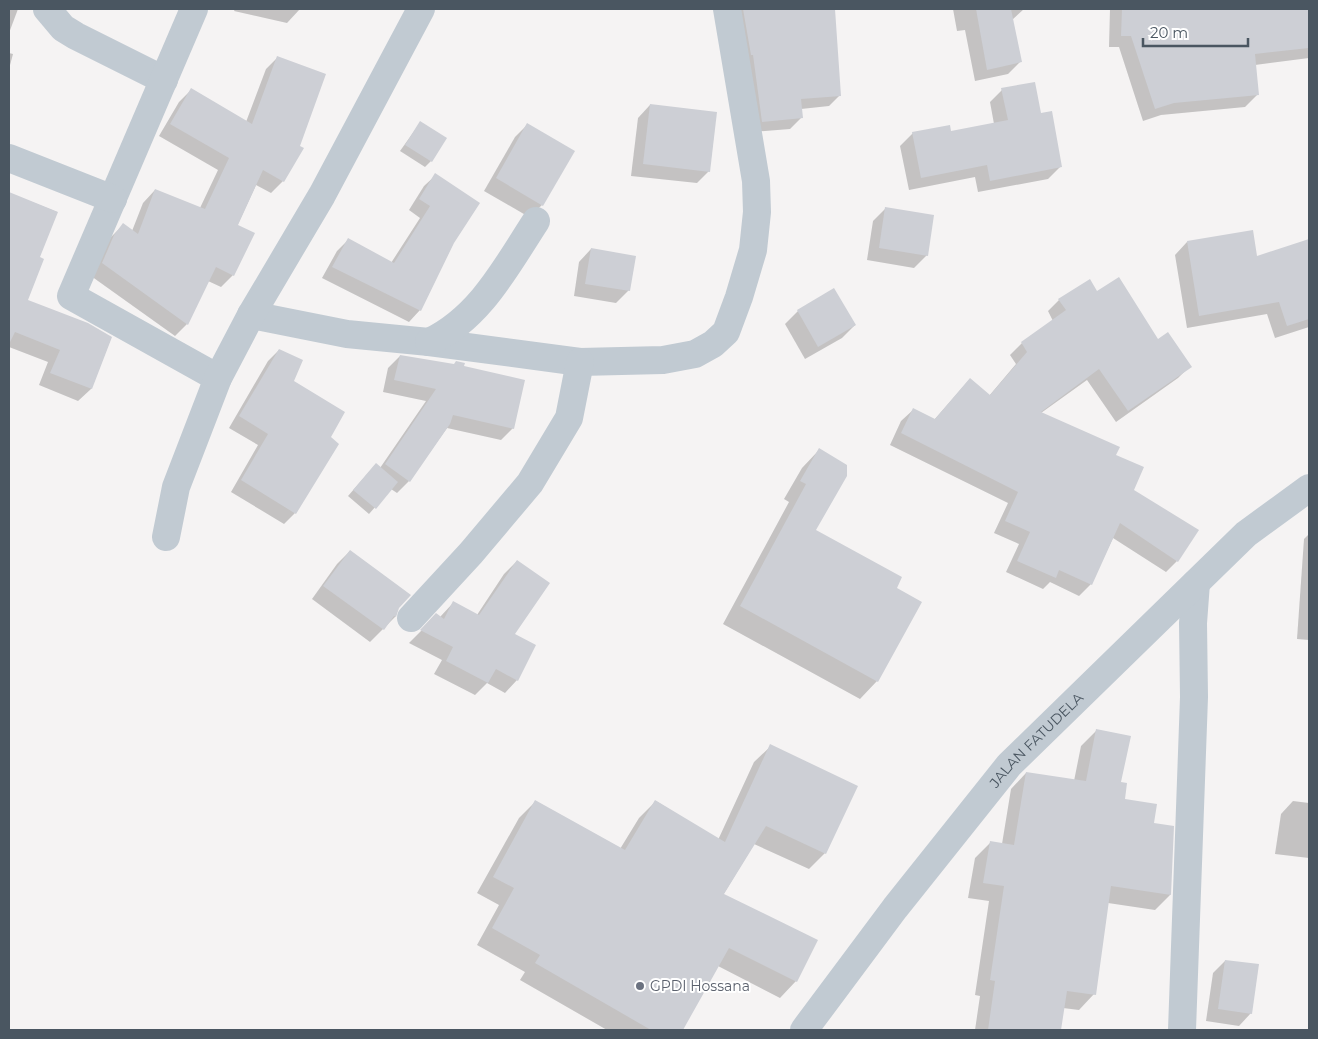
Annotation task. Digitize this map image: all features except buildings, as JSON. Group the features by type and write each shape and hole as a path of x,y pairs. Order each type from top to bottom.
{"street":[{"path":"47,9 63,28 76,36 164,80"},
{"path":"194,9 71,296 218,378"},
{"path":"166,537 176,488 218,378 251,316 322,195 421,9"},
{"path":"251,316 347,334 429,342 580,362 663,360 695,354 713,344 726,332 739,297 753,250 757,212 756,181 726,9"},
{"path":"9,158 113,199"},
{"path":"429,342 454,326 482,303 536,221"},
{"path":"411,618 471,553 530,483 569,418 580,362"},
{"name":"JALAN FATUDELA","path":"804,1030 894,908 1008,765 1246,534 1309,488"},
{"path":"1182,1030 1194,697 1193,623 1196,583"}],"place":[{"name":"GPDI Hossana","path":"640,986"}]}
